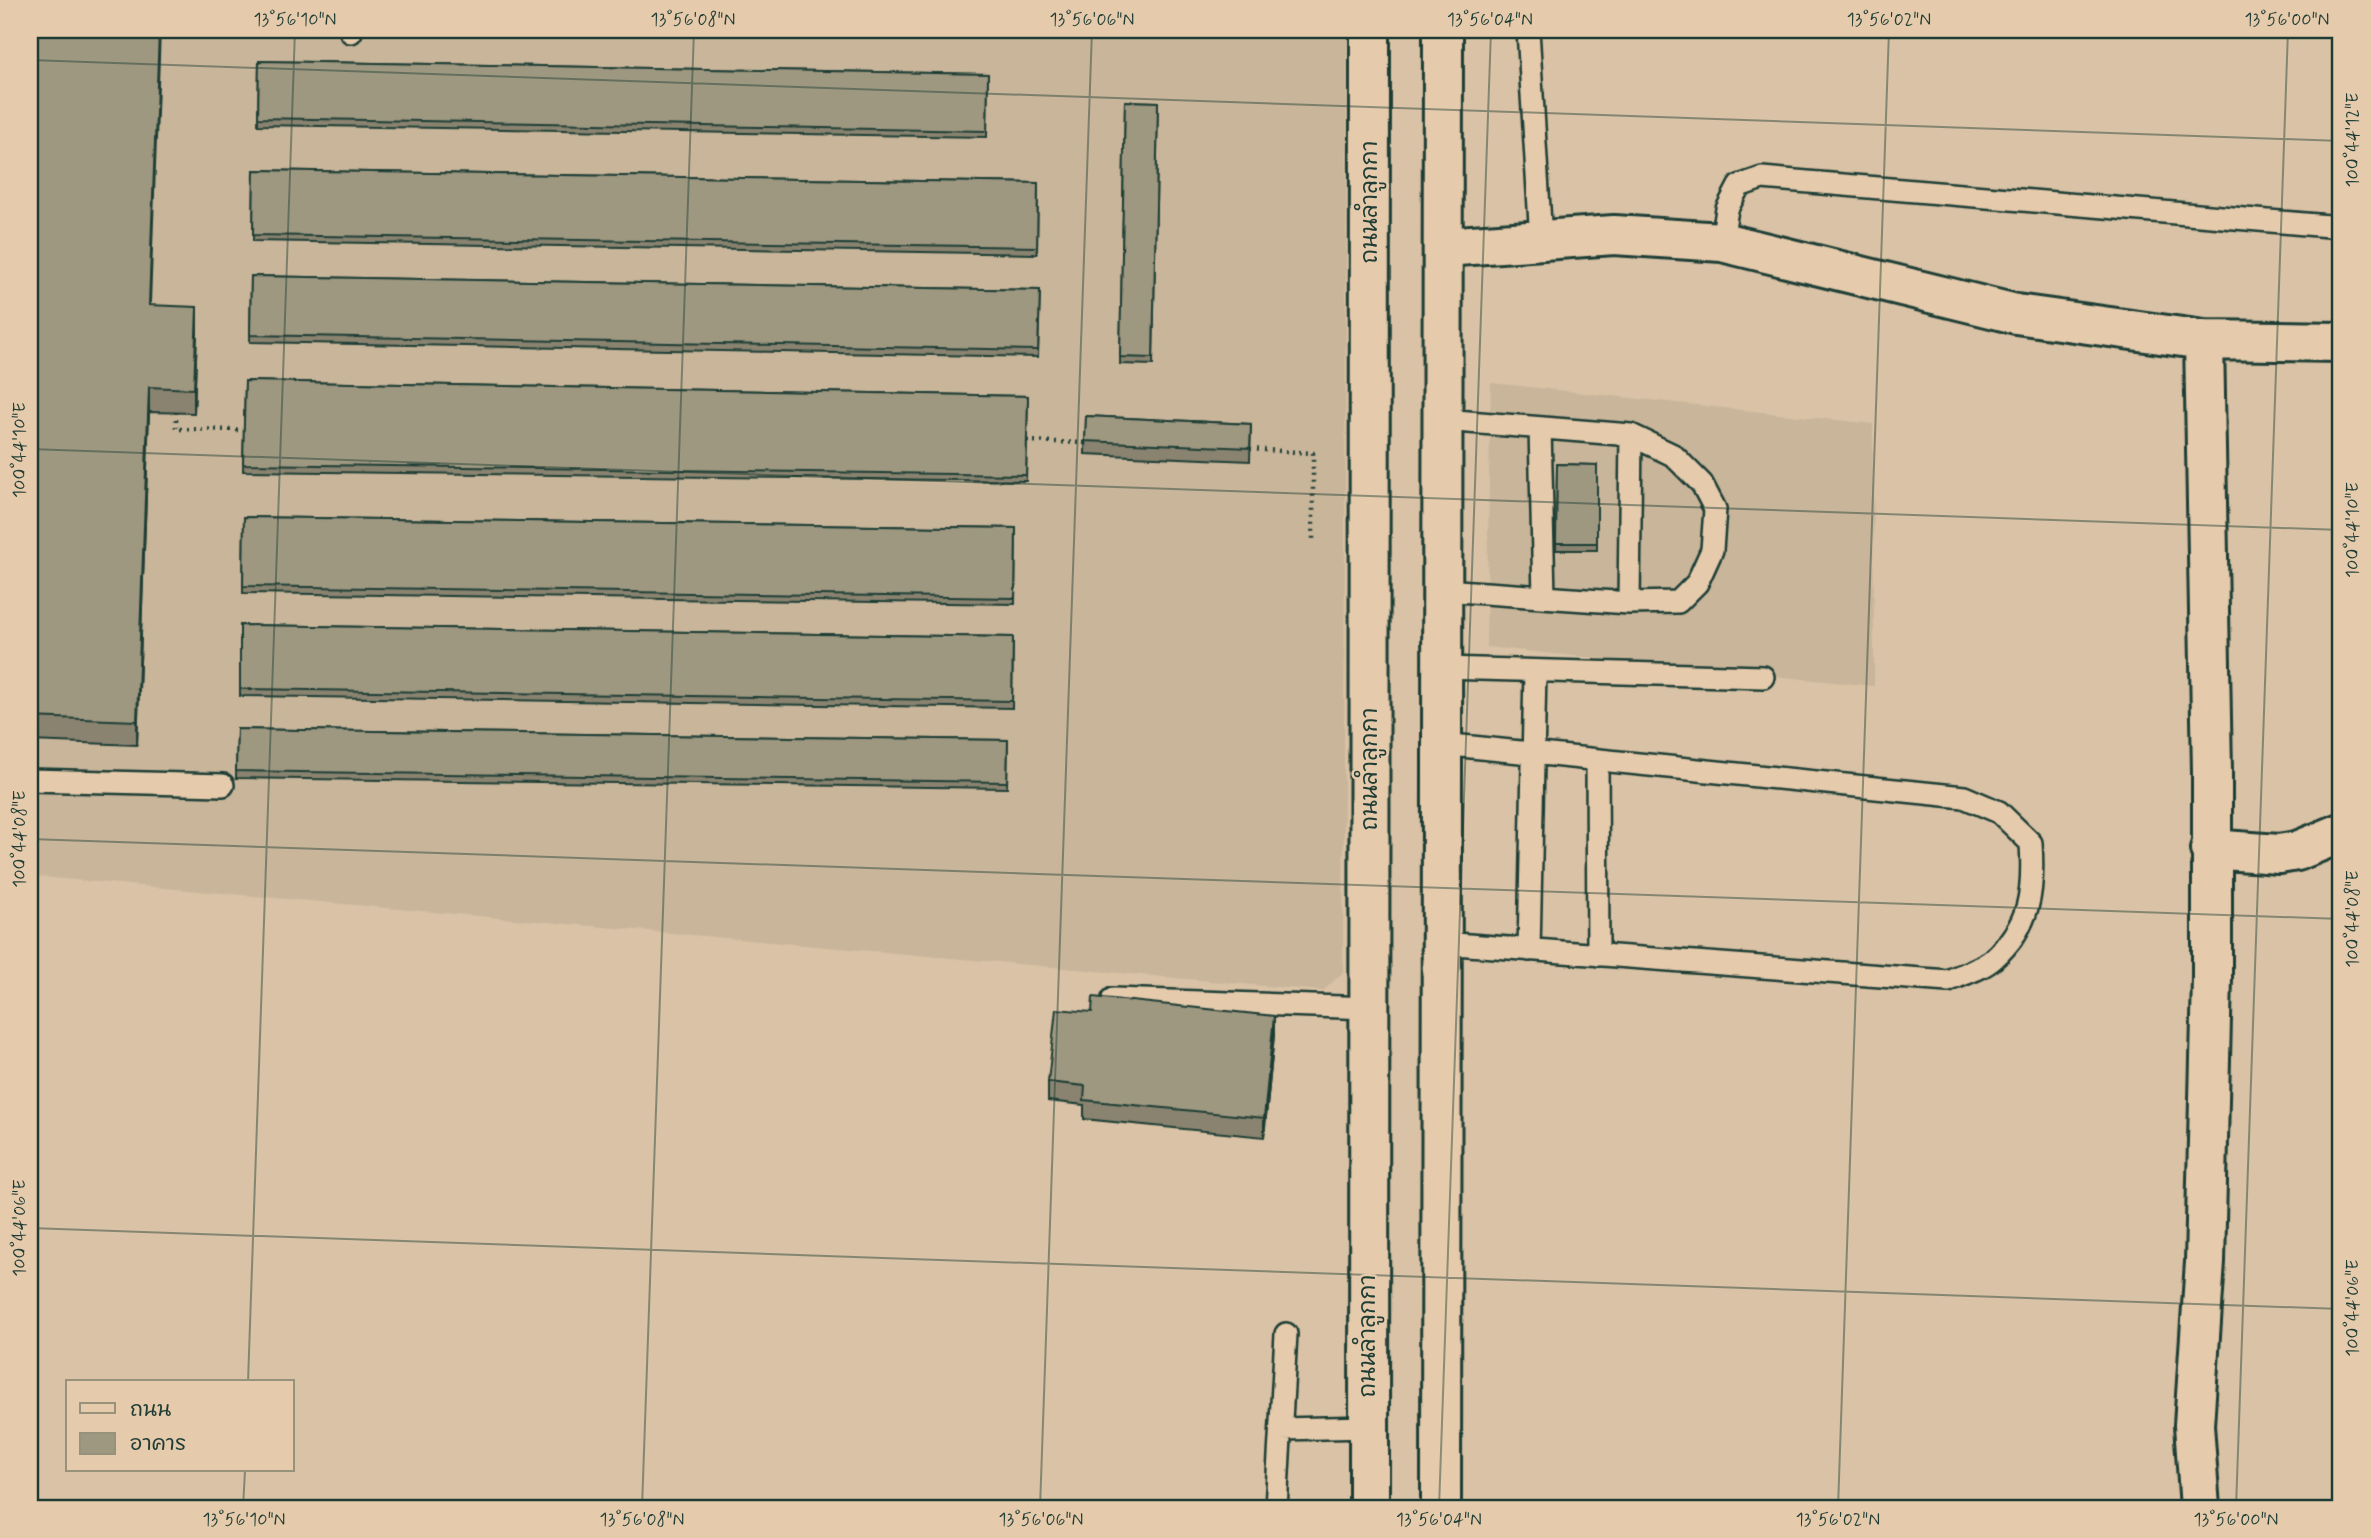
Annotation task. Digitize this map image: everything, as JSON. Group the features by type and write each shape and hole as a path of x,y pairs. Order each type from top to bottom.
{"main road":[{"name":"ถนนลำลูกกา","path":"1369,1508 1370,30"},
{"path":"1441,1508 1443,30"},
{"path":"1443,247 1614,235 1722,242 2016,314 2204,340 2341,342"},
{"path":"2200,1508 2194,1425 2206,1262 2212,978 2212,772 2204,340"},
{"path":"2210,849 2278,854 2315,845 2341,833"}],"lane":[{"path":"1528,30 1541,240"},
{"path":"1722,242 1727,209 1739,186 1762,178 2341,227"},
{"path":"1443,420 1631,435 1673,455 1702,484 1714,509 1712,550 1697,583 1678,601 1629,603 1443,590"},
{"path":"1540,428 1544,597"},
{"path":"1629,603 1631,435"},
{"path":"1442,668 1763,677"},
{"path":"1529,950 1535,671"},
{"path":"1442,744 1964,797 1999,812 2031,843 2034,887 2024,922 1992,960 1948,981 1442,943"},
{"path":"1597,760 1598,955"},
{"path":"30,780 223,785"},
{"path":"1113,999 1371,1008"},
{"path":"1276,1508 1286,1334"},
{"path":"1281,1429 1369,1427"}],"path":[{"path":"176,412 176,429 244,430"},
{"path":"1027,441 1086,443"},
{"path":"1250,449 1313,453 1313,543"}],"shaded area":[{"path":"30,30 1347,30 1343,972 1323,991 30,876"},
{"path":"1491,383 1873,424 1874,686 1486,647"}],"building":[{"path":"30,30 159,30 149,305 197,307 194,389 149,387 137,721 30,717"},
{"path":"259,61 988,74 987,131 258,118"},
{"path":"1125,101 1158,102 1153,358 1120,357"},
{"path":"254,170 1038,183 1037,247 253,235"},
{"path":"251,276 1040,290 1038,350 250,335"},
{"path":"245,381 1028,396 1026,475 243,464"},
{"path":"1086,416 1251,424 1250,448 1085,441"},
{"path":"1557,464 1597,465 1597,543 1556,543"},
{"path":"244,517 1016,528 1015,598 243,586"},
{"path":"240,625 1013,637 1012,701 240,689"},
{"path":"237,729 1008,740 1007,782 236,771"},
{"path":"1093,997 1274,1016 1264,1118 1084,1100 1085,1086 1048,1082 1056,1009 1092,1012"}]}
